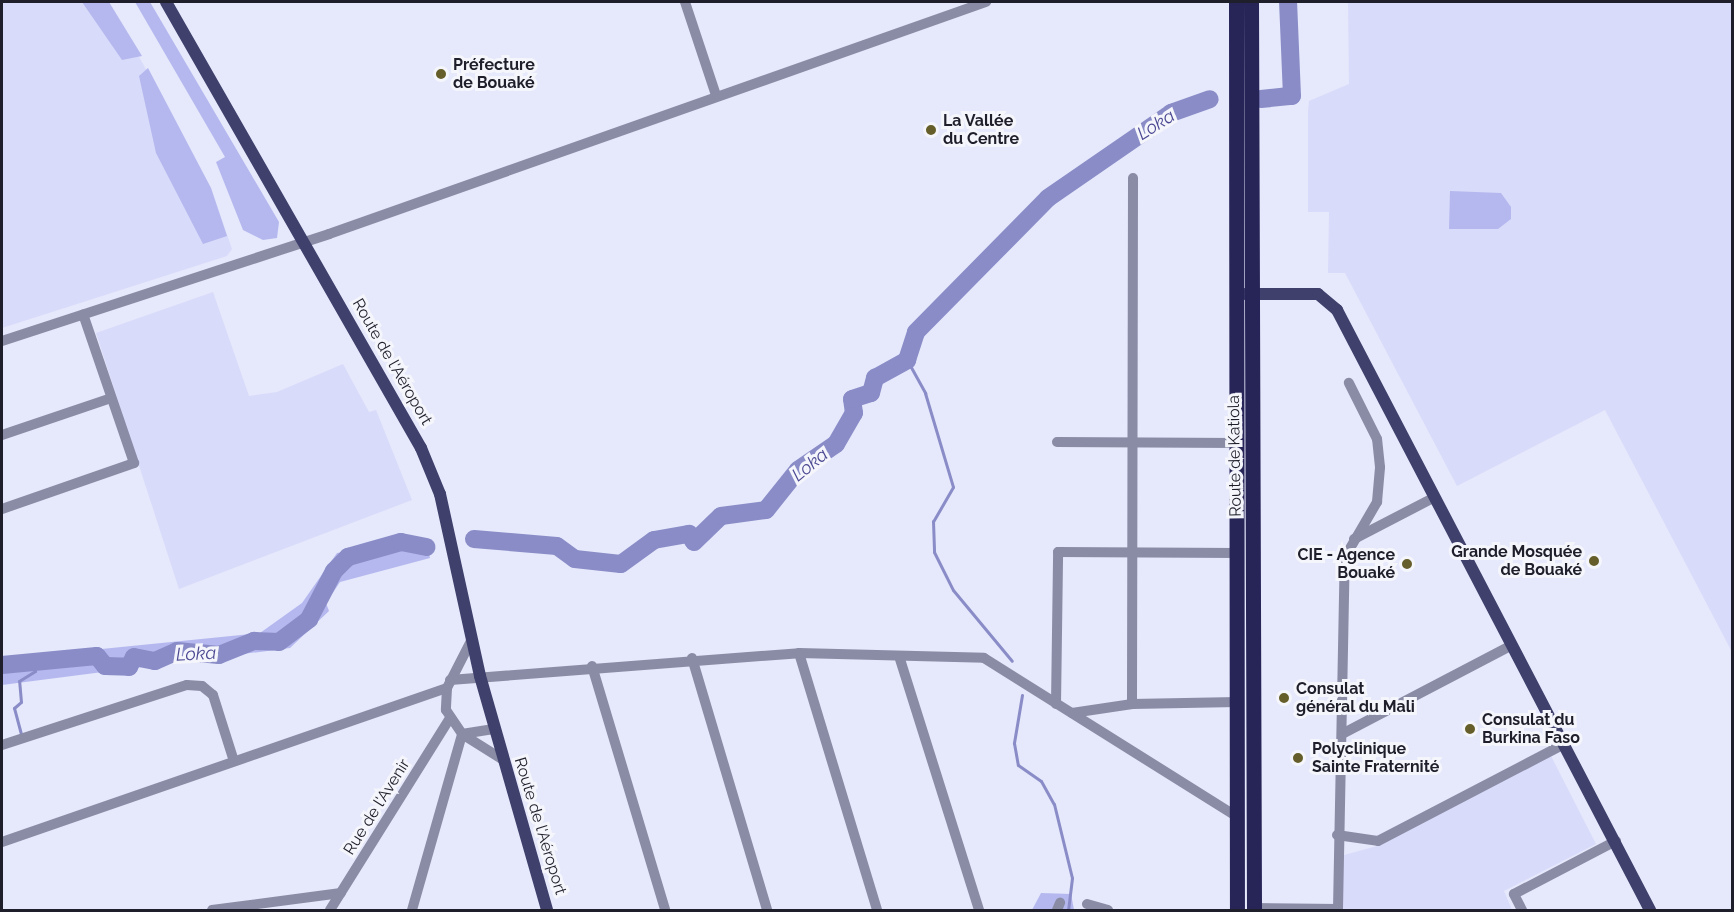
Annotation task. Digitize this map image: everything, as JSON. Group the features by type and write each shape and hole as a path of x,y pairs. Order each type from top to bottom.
{"highway":[{"name":"Route de Katiola","path":"1236,2 1254,909"},
{"name":"Route de Katiola","path":"1237,910 1236,443 1243,294 1251,2"}],"main road":[{"name":"Route de l'Aéroport","path":"166,2 408,419 432,475 494,729 547,910"},
{"path":"1243,294 1318,294 1330,301 1616,841 1650,910"}],"street":[{"path":"685,2 716,95"},
{"path":"2,341 305,243 716,95 986,2"},
{"path":"1132,704 1133,178"},
{"path":"2,509 134,463 82,314"},
{"path":"1254,909 1338,909 1337,835 1342,734 1345,557 1351,540 1377,502 1380,467 1377,439 1349,383"},
{"path":"2,435 111,398"},
{"path":"1057,442 1236,443"},
{"path":"1351,540 1435,497"},
{"path":"1056,704 1057,553 1236,553"},
{"path":"471,641 449,684 444,700 450,718 462,734 502,759"},
{"path":"1342,734 1512,645"},
{"path":"799,653 877,910"},
{"path":"2,842 233,758 449,684 480,676 692,658 799,653 984,658 1237,817"},
{"path":"899,656 979,910"},
{"path":"692,658 767,910"},
{"path":"591,666 665,910"},
{"path":"2,745 187,685 213,695 233,758"},
{"path":"1072,713 1132,704 1237,702"},
{"name":"Rue de l'Avenir","path":"330,910 450,718"},
{"path":"462,734 494,729"},
{"path":"412,910 462,734"},
{"path":"1337,835 1378,841 1564,744"},
{"path":"1522,910 1514,894 1616,841"},
{"path":"212,910 341,893"},
{"path":"1087,904 1108,910"}],"shaded area":[{"path":"2,2 109,2 211,188 232,249 227,256 2,328"},
{"path":"82,2 109,2 142,56 122,60"},
{"path":"135,2 150,2 279,222 277,238 263,240 243,230 216,162 225,157"},
{"path":"1348,2 1732,2 1732,652 1605,410 1457,486 1345,273 1328,273 1329,212 1308,212 1308,112 1309,101 1349,84"},
{"path":"148,68 211,188 227,236 203,244 156,153 139,76"},
{"path":"1450,191 1501,193 1511,207 1511,219 1498,229 1449,229"},
{"path":"213,292 249,396 277,392 343,364 369,412 376,410 412,500 179,589 96,333"},
{"path":"425,539 430,558 340,582 326,603 329,611 290,648 2,685 2,659 260,633 302,603 337,553"},
{"path":"1551,756 1596,844 1504,891 1512,910 1340,910 1344,855 1381,845"},
{"path":"1041,893 1071,894 1074,910 1032,910"}],"waterway":[{"name":"Loka","path":"1261,99 1292,96 1288,2"},
{"name":"Loka","path":"474,539 557,546 575,559 621,564 654,540 689,534 694,542 721,516 766,510 798,470 836,444 854,413 852,399 871,393 875,378 907,360 916,332 1048,198 1171,113 1210,99"},
{"path":"907,360 925,393 953,487 933,521 934,552 953,590 1012,661"},
{"name":"Loka","path":"2,665 97,656 105,666 129,667 134,657 155,661 177,651 219,655 254,641 279,642 309,619 334,571 348,557 401,542 427,547"},
{"path":"21,734 14,708 21,702 19,681 35,671 33,664"},
{"path":"1022,695 1014,743 1018,765 1041,781 1054,804 1072,878 1068,910"}],"place":[{"name":"Préfecture de Bouaké","path":"441,74"},
{"name":"La Vallée du Centre","path":"931,130"},
{"name":"Grande Mosquée de Bouaké","path":"1594,561"},
{"name":"CIE - Agence Bouaké","path":"1407,564"},
{"name":"Consulat général du Mali","path":"1284,698"},
{"name":"Consulat du Burkina Faso","path":"1470,729"},
{"name":"Polyclinique Sainte Fraternité","path":"1298,758"}]}
